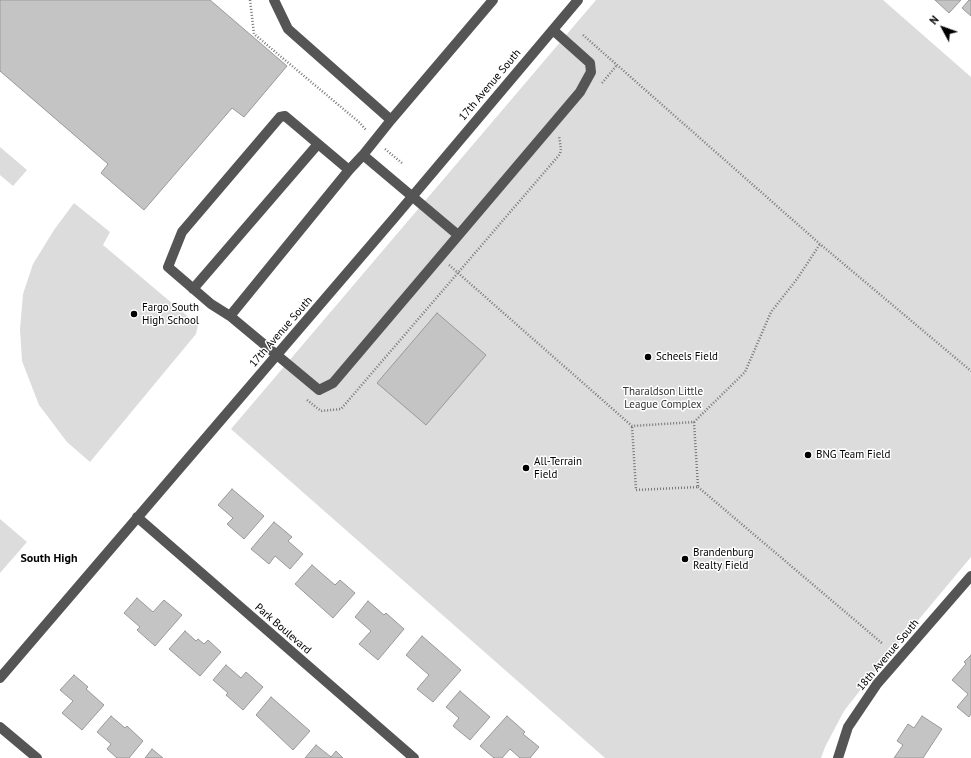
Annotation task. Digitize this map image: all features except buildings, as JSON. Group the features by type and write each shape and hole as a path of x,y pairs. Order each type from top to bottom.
{"street":[{"path":"274,0 288,29 391,120"},
{"path":"230,316 349,170 493,0"},
{"name":"17th Avenue South","path":"0,678 412,197 578,0"},
{"path":"349,170 286,116 280,117 182,232 168,267 211,304 230,316 319,390 333,383 580,92 591,72 590,63 553,30"},
{"path":"193,289 318,144"},
{"path":"362,155 458,235"},
{"name":"Park Boulevard","path":"137,517 414,758"},
{"name":"18th Avenue South","path":"838,758 848,728 877,684 970,578"},
{"path":"0,726 37,758"}],"path":[{"path":"250,0 254,34 360,123 375,140 402,163"},
{"path":"583,35 820,244 971,371"},
{"path":"597,88 617,65"},
{"path":"304,397 320,411 341,409 560,154 561,149 559,134"},
{"path":"440,256 632,426 694,422 745,372 771,312 797,279 820,244"},
{"path":"694,422 698,487"},
{"path":"632,426 636,490 698,487 883,644"}],"green space":[{"name":"Tharaldson Little League Complex","path":"596,0 883,0 971,77 971,557 844,711 825,747 821,758 605,758 231,429"},
{"path":"0,147 27,170 13,186 0,175"},
{"path":"74,203 110,232 103,245 198,325 196,334 90,462 67,442 39,405 22,361 20,329 23,294 33,264 54,230"},
{"path":"0,519 27,542 0,573"}],"place":[{"name":"Fargo South High School","path":"134,314"},
{"name":"Scheels Field","path":"648,357"},
{"name":"BNG Team Field","path":"808,455"},
{"name":"All-Terrain Field","path":"526,468"},
{"name":"Brandenburg Realty Field","path":"685,559"}],"district":[{"name":"South High","path":"49,559"}]}
